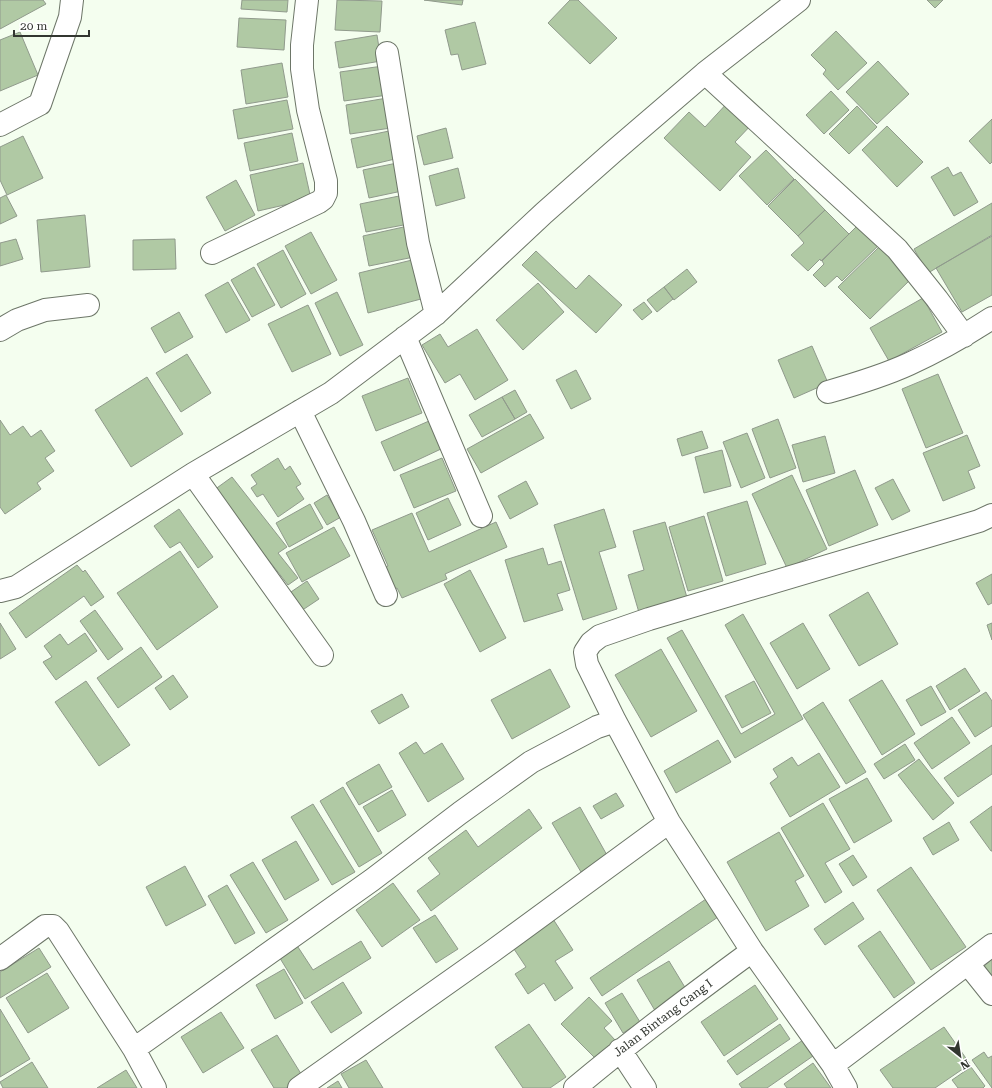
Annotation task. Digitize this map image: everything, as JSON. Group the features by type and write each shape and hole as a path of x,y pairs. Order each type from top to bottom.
{"street":[{"path":"0,125 40,104 70,17 72,0"},
{"path":"212,253 319,202 326,193 326,181 308,110 302,69 302,45 307,0"},
{"path":"0,591 16,587 193,474 331,393 436,314 550,208 613,152 705,73 799,0"},
{"path":"387,53 418,243 436,314"},
{"path":"705,73 897,249 964,336"},
{"path":"0,330 17,320 45,310 88,305"},
{"path":"828,392 867,380 909,364 964,336 992,318"},
{"path":"405,337 481,516"},
{"path":"300,411 354,521 386,595"},
{"path":"193,474 322,654"},
{"path":"846,1088 833,1065 752,951 669,822 615,721 587,664 585,652 591,643 600,636 649,619 979,520 992,514"},
{"path":"134,1049 372,880 530,762 597,727 615,721"},
{"path":"299,1088 484,957 669,822"},
{"path":"2,952 45,926 52,926 58,932 134,1049 155,1088"},
{"path":"833,1065 992,945"},
{"name":"Jalan Bintang Gang I","path":"574,1088 620,1050 752,951"},
{"path":"968,964 992,994"},
{"path":"620,1050 645,1088"}],"building":[{"path":"0,0 43,0 46,4 0,29"},
{"path":"242,0 288,0 287,12 241,9"},
{"path":"337,0 382,1 380,32 335,30"},
{"path":"424,0 463,0 462,5"},
{"path":"570,0 578,0 617,38 590,64 548,23"},
{"path":"927,0 943,0 935,8"},
{"path":"239,18 286,20 284,50 237,47"},
{"path":"475,22 486,64 462,70 458,54 451,55 445,30"},
{"path":"836,31 867,63 838,90 823,74 826,70 811,55"},
{"path":"20,32 38,75 0,91 0,40"},
{"path":"377,35 381,61 339,68 335,42"},
{"path":"878,61 909,94 877,124 846,92"},
{"path":"282,63 288,97 246,104 241,70"},
{"path":"383,66 388,95 344,101 340,72"},
{"path":"831,91 849,110 824,134 806,115"},
{"path":"387,98 391,128 350,134 346,105"},
{"path":"287,100 293,129 238,139 233,110"},
{"path":"730,100 754,122 735,142 751,157 720,191 664,138 689,112 705,127"},
{"path":"857,106 877,127 849,154 829,134"},
{"path":"992,119 992,162 990,164 969,141"},
{"path":"887,126 923,162 897,187 862,150"},
{"path":"446,128 453,158 424,165 417,136"},
{"path":"389,131 395,159 357,168 351,139"},
{"path":"292,133 298,161 250,171 244,143"},
{"path":"23,136 43,178 7,195 0,180 0,147"},
{"path":"766,150 794,179 767,205 739,176"},
{"path":"303,163 311,199 258,211 250,175"},
{"path":"397,163 402,191 369,198 363,170"},
{"path":"948,167 953,176 961,172 978,202 954,216 931,177"},
{"path":"458,168 465,198 436,206 429,176"},
{"path":"795,179 825,210 798,236 768,206"},
{"path":"236,180 255,215 225,231 206,197"},
{"path":"6,195 17,216 0,224 0,198"},
{"path":"404,195 409,224 366,232 360,204"},
{"path":"992,203 992,235 928,273 914,249"},
{"path":"825,210 849,234 821,261 820,259 808,271 791,255 804,243 798,236"},
{"path":"85,215 90,267 41,272 37,220"},
{"path":"861,222 881,243 842,281 837,276 825,287 813,275 824,264 822,261"},
{"path":"408,226 414,257 369,266 363,236"},
{"path":"311,232 337,280 311,294 285,246"},
{"path":"992,236 992,295 962,312 936,268"},
{"path":"16,239 23,259 0,266 0,243"},
{"path":"175,239 176,269 133,270 133,240"},
{"path":"879,247 911,279 870,319 838,287"},
{"path":"283,250 306,294 281,308 257,264"},
{"path":"536,251 576,289 589,275 622,305 596,333 522,265"},
{"path":"412,260 421,299 368,313 359,273"},
{"path":"254,267 275,305 252,317 231,280"},
{"path":"687,269 697,282 674,300 664,287"},
{"path":"228,282 250,320 226,333 205,295"},
{"path":"538,283 564,312 523,350 496,320"},
{"path":"664,287 673,299 657,312 647,300"},
{"path":"337,292 363,345 340,356 315,303"},
{"path":"923,298 942,332 889,361 870,328"},
{"path":"644,302 652,312 642,320 633,310"},
{"path":"308,305 331,354 292,372 268,324"},
{"path":"179,312 193,337 165,353 151,328"},
{"path":"477,329 508,380 475,400 460,374 445,383 422,345 440,334 448,347"},
{"path":"812,346 828,383 794,398 778,360"},
{"path":"187,354 211,393 181,412 156,373"},
{"path":"576,370 591,399 571,409 556,380"},
{"path":"938,374 963,433 926,448 902,389"},
{"path":"147,377 183,434 131,467 95,410"},
{"path":"408,378 422,413 376,431 362,396"},
{"path":"515,390 527,412 515,419 502,397"},
{"path":"502,397 515,419 482,437 469,415"},
{"path":"530,414 544,438 481,473 467,449"},
{"path":"778,419 796,468 770,478 752,429"},
{"path":"0,420 10,435 23,426 31,437 41,430 55,451 45,458 54,471 37,483 41,489 5,514 0,507"},
{"path":"429,421 441,449 394,471 381,442"},
{"path":"702,431 708,448 682,456 677,439"},
{"path":"747,433 765,478 741,488 723,442"},
{"path":"967,435 980,466 968,471 975,488 943,501 923,453"},
{"path":"825,436 835,473 803,482 792,445"},
{"path":"722,450 731,486 704,493 695,457"},
{"path":"278,458 285,470 290,466 301,484 296,487 304,499 278,517 263,494 257,497 251,488 257,484 251,475"},
{"path":"442,458 456,491 414,508 400,475"},
{"path":"855,470 878,525 829,546 806,490"},
{"path":"792,475 827,549 787,568 752,494"},
{"path":"232,477 287,547 278,553 298,578 288,585 214,490"},
{"path":"893,479 910,511 892,520 875,488"},
{"path":"526,481 538,504 510,519 498,496"},
{"path":"327,495 341,517 327,525 314,503"},
{"path":"448,498 461,525 428,540 416,513"},
{"path":"747,501 766,564 726,576 707,513"},
{"path":"310,504 323,528 289,547 276,523"},
{"path":"179,509 213,557 198,568 180,542 170,548 154,526"},
{"path":"604,509 616,547 599,552 617,609 583,620 554,525"},
{"path":"412,513 429,552 496,522 507,547 445,574 447,579 402,598 397,588 392,590 382,569 388,566 372,530"},
{"path":"704,516 723,581 688,591 669,527"},
{"path":"665,522 688,601 640,616 628,575 644,570 633,531"},
{"path":"334,527 350,556 302,582 286,553"},
{"path":"543,548 548,565 561,561 570,590 557,594 563,610 524,622 505,560"},
{"path":"180,551 218,607 157,650 117,593"},
{"path":"77,565 83,572 85,570 104,597 91,606 84,596 26,638 9,613"},
{"path":"470,570 506,638 480,652 444,584"},
{"path":"992,574 992,603 988,605 976,583"},
{"path":"307,581 319,599 301,611 288,594"},
{"path":"868,592 898,644 859,666 829,615"},
{"path":"95,610 123,649 108,660 80,621"},
{"path":"743,614 803,719 735,758 667,638 682,630 741,734 775,714 725,625"},
{"path":"0,623 16,649 0,659"},
{"path":"803,623 830,669 797,689 770,643"},
{"path":"992,623 992,640 987,625"},
{"path":"85,633 97,651 56,680 43,662 52,657 44,646 60,634 68,645"},
{"path":"141,647 162,677 118,708 97,678"},
{"path":"661,649 697,711 651,737 615,675"},
{"path":"965,668 980,691 950,710 936,686"},
{"path":"550,669 570,707 512,739 491,700"},
{"path":"173,675 188,697 170,710 155,688"},
{"path":"882,680 915,734 882,755 849,700"},
{"path":"86,681 130,745 99,766 55,702"},
{"path":"754,681 771,713 742,728 725,696"},
{"path":"931,686 946,712 921,726 906,700"},
{"path":"986,692 992,701 992,726 975,737 958,710"},
{"path":"402,694 409,707 379,724 371,711"},
{"path":"823,702 866,772 846,784 803,715"},
{"path":"952,717 970,743 932,769 914,743"},
{"path":"718,740 731,762 676,793 664,771"},
{"path":"416,742 424,754 442,743 464,779 428,802 399,753"},
{"path":"905,744 915,760 884,779 874,764"},
{"path":"992,745 992,774 958,797 944,778"},
{"path":"819,753 840,787 790,817 770,783 778,777 773,769 792,757 798,766"},
{"path":"919,759 954,803 933,820 898,775"},
{"path":"379,764 392,787 359,805 346,783"},
{"path":"867,778 892,821 854,843 829,799"},
{"path":"343,787 382,853 359,867 320,801"},
{"path":"392,790 406,815 378,832 363,807"},
{"path":"616,793 624,806 601,819 593,806"},
{"path":"823,803 850,849 825,863 842,892 825,903 781,828"},
{"path":"313,804 355,872 332,885 291,817"},
{"path":"992,806 992,851 991,851 970,822"},
{"path":"580,807 608,857 581,872 552,823"},
{"path":"529,809 542,828 431,911 417,891 440,874 428,858 466,830 478,847"},
{"path":"949,822 959,840 933,855 923,838"},
{"path":"779,832 804,876 795,881 809,906 766,931 727,862"},
{"path":"296,841 319,880 285,900 262,860"},
{"path":"853,855 867,877 853,886 839,864"},
{"path":"253,862 288,920 266,933 230,875"},
{"path":"185,866 206,905 166,926 146,887"},
{"path":"911,867 966,947 931,970 877,890"},
{"path":"393,883 420,920 382,947 356,910"},
{"path":"227,885 255,933 235,944 208,896"},
{"path":"706,899 718,917 602,996 590,978"},
{"path":"853,902 864,919 825,945 814,929"},
{"path":"435,915 458,949 436,963 413,928"},
{"path":"553,919 573,950 555,961 573,988 555,1001 544,983 528,994 515,974 526,967 512,946"},
{"path":"880,931 915,983 894,998 858,946"},
{"path":"361,941 371,958 305,999 278,955 296,944 313,970"},
{"path":"39,948 51,967 0,998 0,972"},
{"path":"992,959 992,982 981,969"},
{"path":"669,961 689,994 657,1014 637,980"},
{"path":"284,969 303,1003 275,1019 256,985"},
{"path":"47,973 69,1008 28,1033 6,998"},
{"path":"343,982 362,1013 331,1033 311,1002"},
{"path":"755,985 778,1019 724,1056 701,1022"},
{"path":"622,993 640,1022 623,1033 605,1003"},
{"path":"589,997 612,1021 604,1028 615,1040 595,1058 561,1024"},
{"path":"0,1009 30,1059 0,1077"},
{"path":"221,1012 244,1048 203,1073 181,1037"},
{"path":"529,1024 566,1077 550,1088 523,1088 495,1047"},
{"path":"780,1024 790,1039 737,1075 727,1061"},
{"path":"944,1027 970,1064 935,1088 893,1088 880,1070"},
{"path":"277,1035 303,1077 286,1088 274,1088 251,1050"},
{"path":"803,1040 813,1056 767,1088 742,1088 739,1084"},
{"path":"984,1052 988,1058 992,1056 992,1088 972,1060"},
{"path":"366,1060 383,1088 349,1088 341,1074"},
{"path":"32,1062 48,1088 3,1088 0,1082"},
{"path":"813,1063 831,1088 787,1088 784,1084"},
{"path":"971,1067 985,1086 983,1088 958,1088 952,1080"},
{"path":"126,1070 137,1088 97,1088"},
{"path":"338,1081 342,1088 327,1088"}]}
